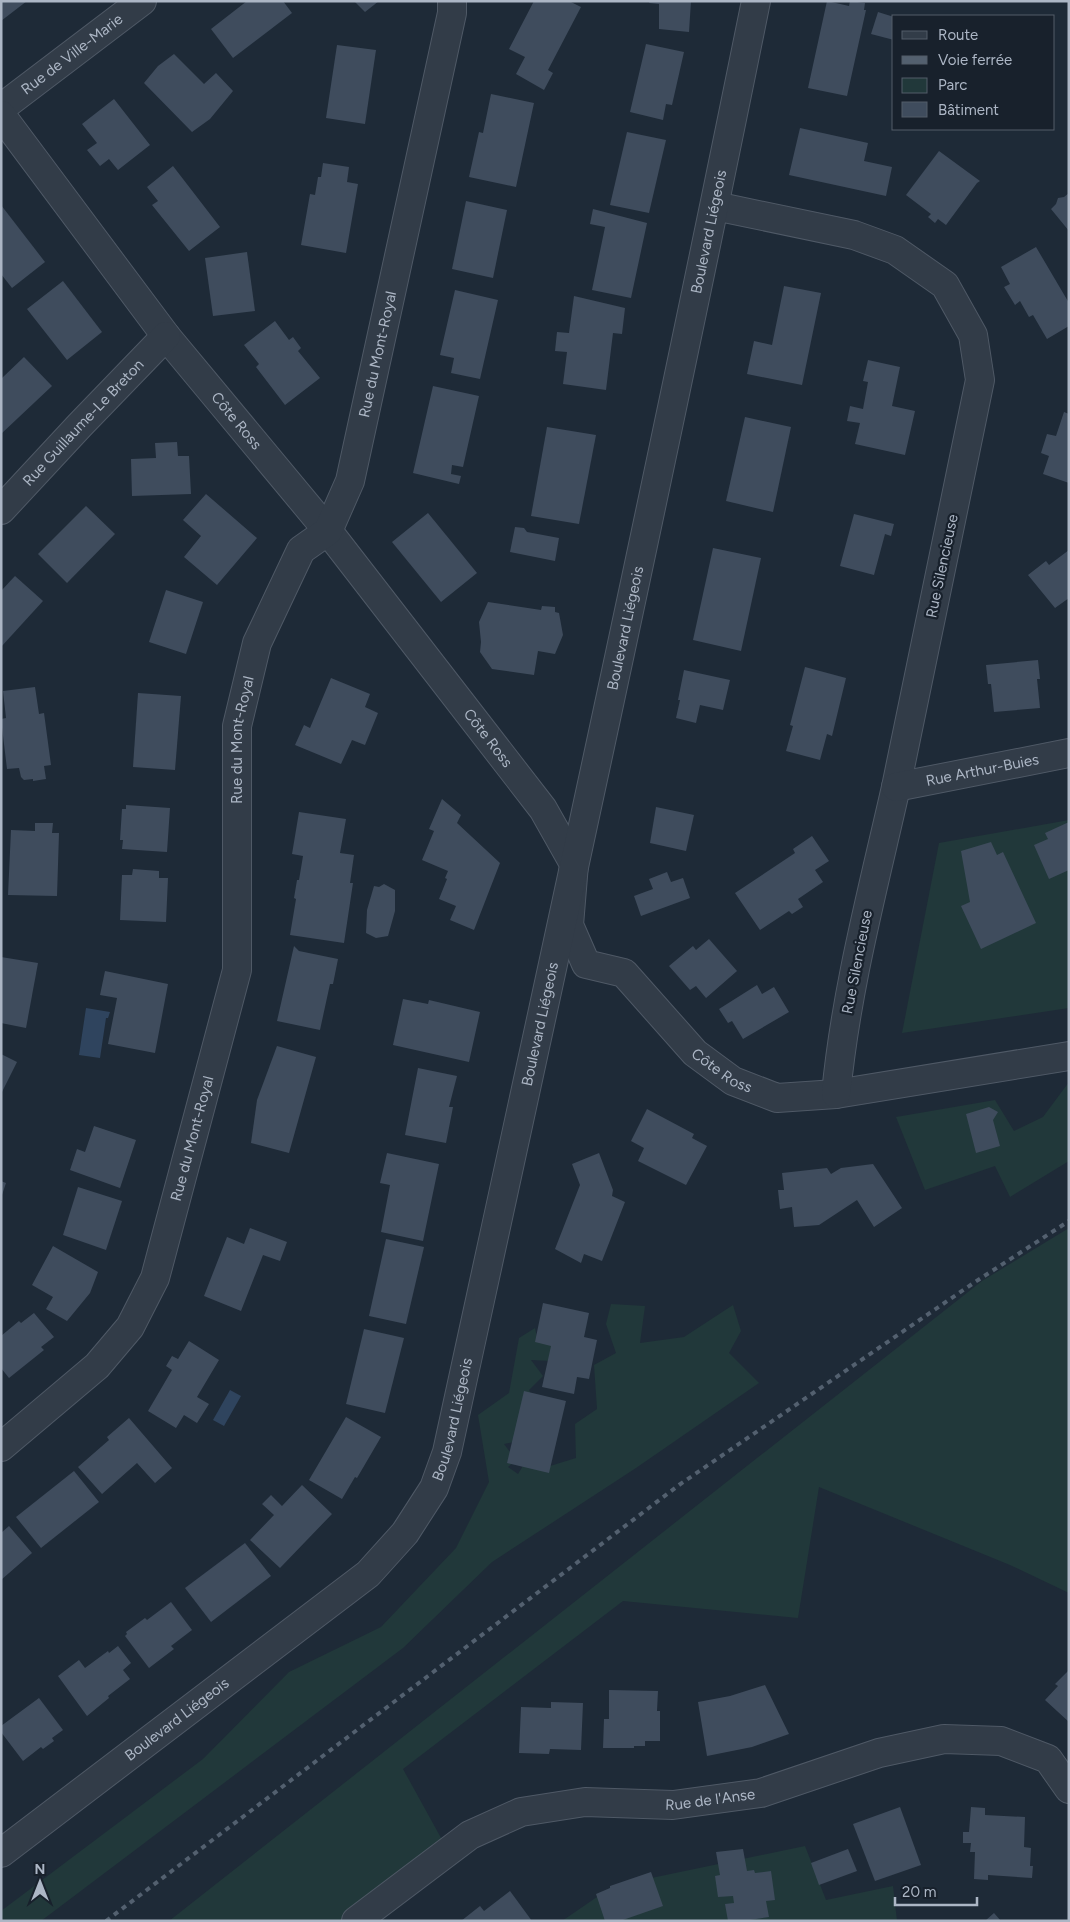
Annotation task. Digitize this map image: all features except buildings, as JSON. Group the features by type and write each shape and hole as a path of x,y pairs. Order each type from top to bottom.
{"street":[{"name":"Rue de Ville-Marie","path":"1,108 142,1"},
{"name":"Rue du Mont-Royal","path":"1,1447 98,1366 130,1327 156,1278 237,970 237,726 257,643 301,550 328,531 350,481 452,13 452,1"},
{"name":"Boulevard Liégeois","path":"1,1853 368,1574 404,1533 434,1488 447,1452 715,206 756,1"},
{"name":"Côte Ross","path":"1,115 166,336 328,531 543,809 574,864 569,925 586,964 624,973 694,1053 733,1081 776,1098 836,1094 1069,1056"},
{"name":"Rue Silencieuse","path":"715,206 854,235 895,250 944,285 973,335 980,380 896,787 859,945 840,1054 836,1094"},
{"name":"Rue Guillaume-Le Breton","path":"1,510 166,336"},
{"name":"Rue Arthur-Buies","path":"896,787 1069,753"},
{"name":"Rue de l'Anse","path":"356,1921 470,1834 521,1812 584,1802 673,1805 761,1793 879,1753 944,1739 1001,1741 1048,1759 1069,1789"}],"green space":[{"path":"1069,820 1069,1008 902,1033 939,843"},
{"path":"1069,1082 1069,1161 1010,1197 995,1166 925,1190 896,1117 995,1100 1014,1131 1043,1117"},
{"path":"1069,1228 1069,1593 1010,1565 819,1487 798,1618 623,1601 403,1769 451,1856 353,1921 169,1921 982,1281"},
{"path":"611,1304 645,1306 640,1343 684,1337 733,1305 741,1331 729,1353 759,1383 636,1468 492,1562 403,1648 41,1921 1,1921 1,1911 203,1759 289,1672 381,1627 456,1548 489,1482 478,1415 509,1393 519,1338 535,1328 538,1342 562,1332 551,1361 531,1360 543,1376 529,1390 535,1404 527,1439 504,1444 516,1460 508,1467 518,1474 529,1456 550,1466 576,1458 575,1424 597,1409 594,1365 616,1353 606,1324"},
{"path":"805,1846 826,1900 893,1886 897,1921 562,1921 613,1886"}],"water":[{"path":"86,1008 110,1012 108,1018 106,1018 100,1058 79,1055"},
{"path":"230,1390 241,1396 224,1426 213,1420"}],"railway":[{"path":"106,1921 679,1485 975,1282 1069,1221"}]}
